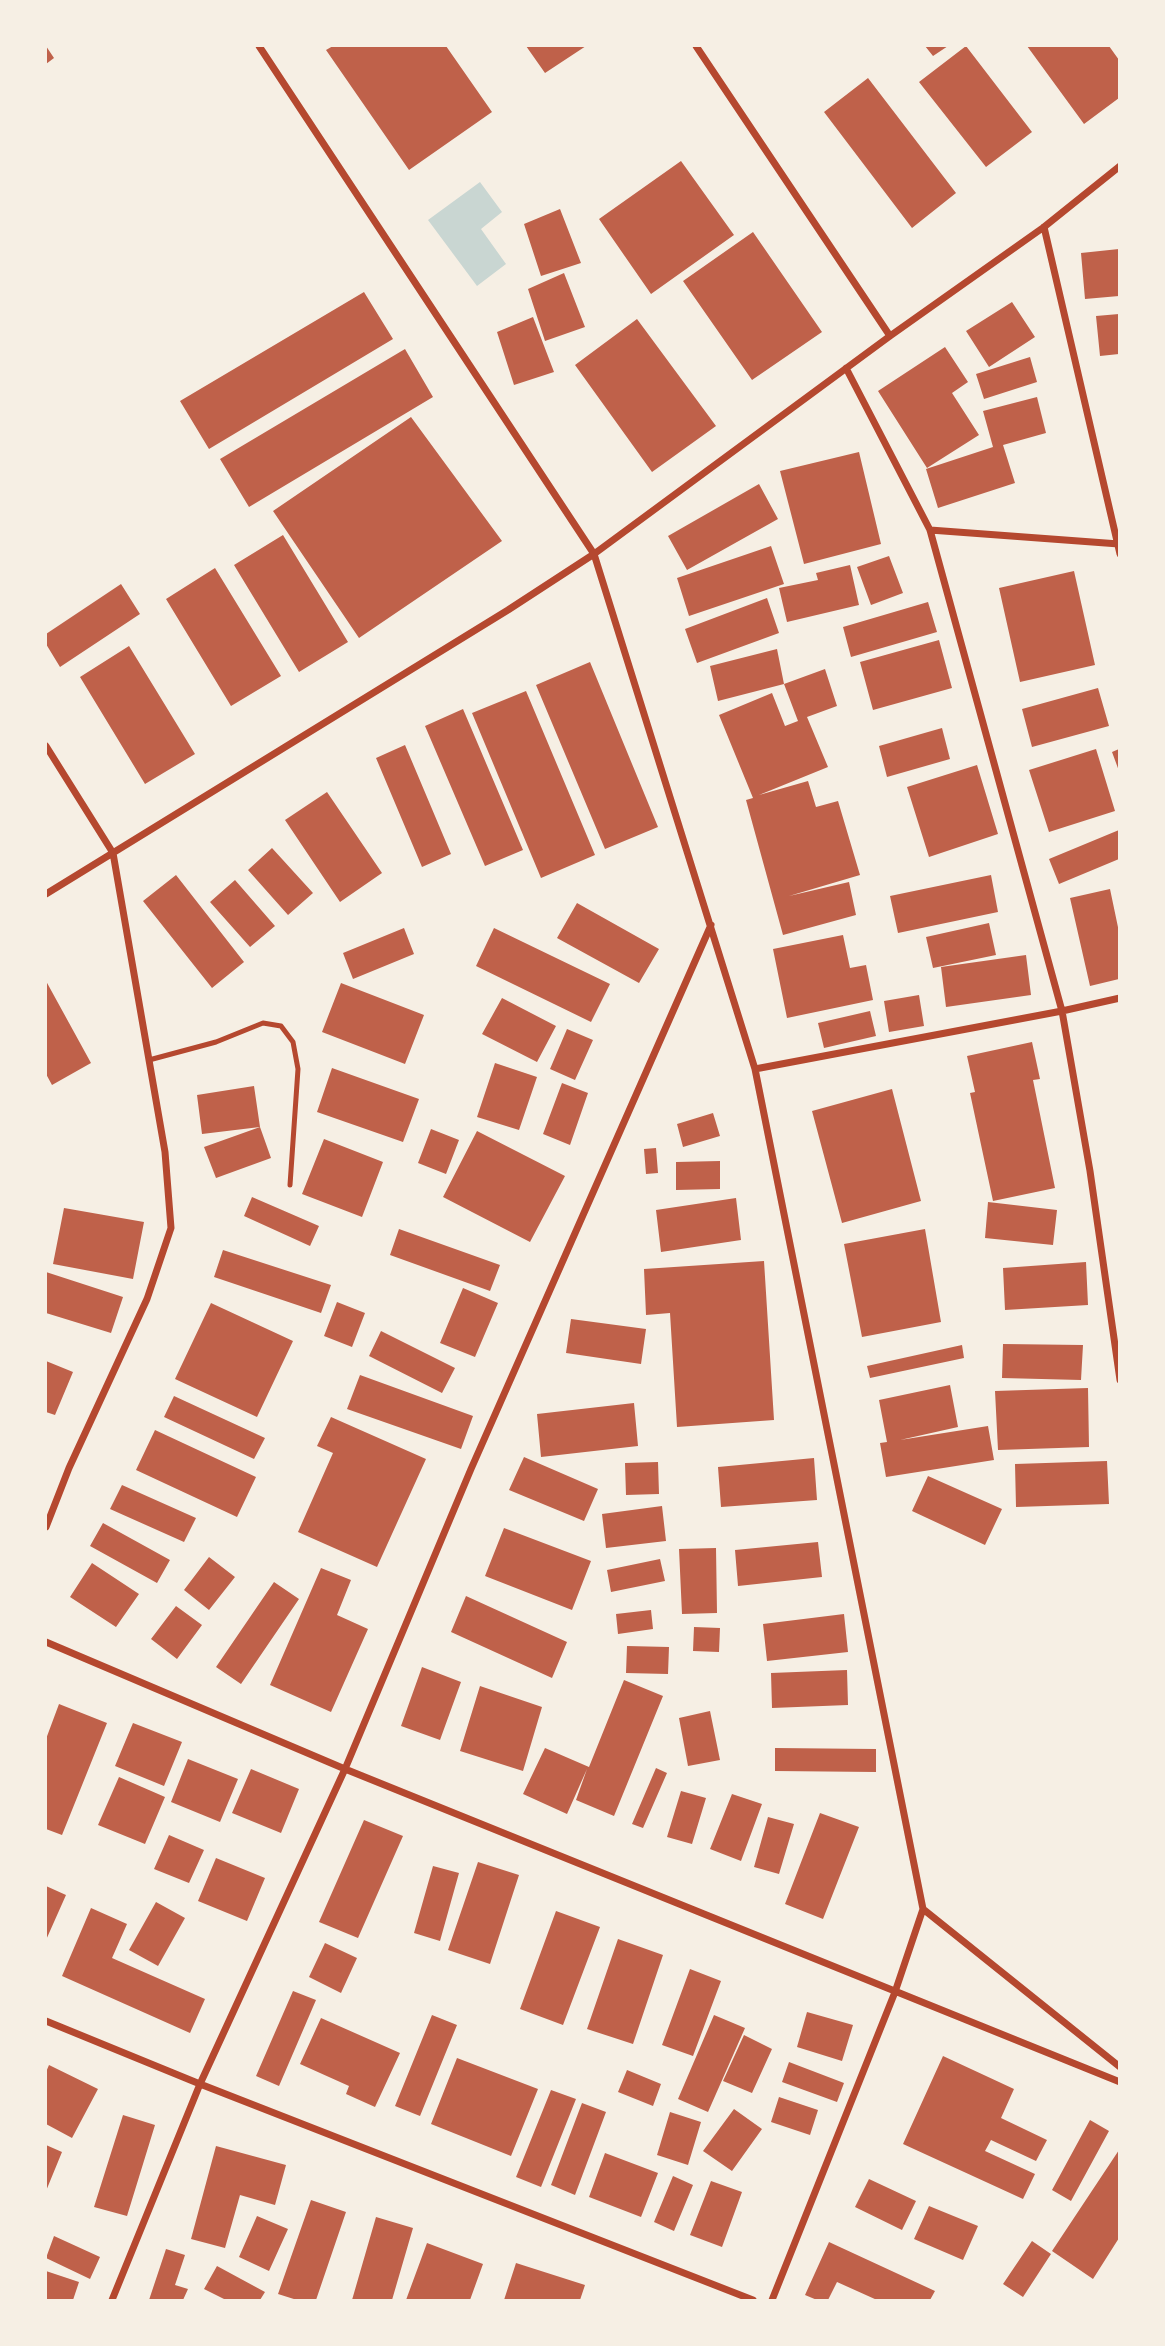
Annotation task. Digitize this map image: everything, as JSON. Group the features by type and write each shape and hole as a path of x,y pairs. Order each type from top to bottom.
{"street":[{"path":"259,46 594,554 755,1069 923,1909 895,1992 772,2301"},
{"path":"696,46 890,336"},
{"path":"46,894 508,610 594,554 890,336 1044,227 1119,166"},
{"path":"1044,227 1119,554"},
{"path":"846,368 930,530 1062,1011 1090,1171 1119,1380"},
{"path":"930,530 1118,543"},
{"path":"46,746 113,853 166,1152 171,1228 146,1299 69,1468 46,1527"},
{"path":"112,2301 200,2084 345,1769 471,1469 711,925"},
{"path":"755,1069 1119,998"},
{"path":"46,1642 345,1769 1119,2082"},
{"path":"923,1909 1119,2067"},
{"path":"46,2021 753,2301"}],"lane":[{"path":"149,1060 216,1042 263,1023 281,1026 293,1042 298,1069 290,1185"}],"shaded area":[{"path":"480,182 502,212 481,229 506,264 477,286 428,220"}],"building":[{"path":"46,46 54,58 46,64"},
{"path":"333,46 446,46 492,112 409,170 326,50"},
{"path":"526,46 586,46 545,73"},
{"path":"925,46 948,46 933,56"},
{"path":"966,46 1032,132 986,167 919,82"},
{"path":"1027,46 1109,46 1119,60 1119,98 1084,124"},
{"path":"868,78 956,193 912,228 824,112"},
{"path":"681,161 734,235 651,294 599,219"},
{"path":"560,209 581,263 541,276 524,224"},
{"path":"753,232 822,332 752,380 683,281"},
{"path":"1119,249 1119,296 1085,299 1081,253"},
{"path":"564,273 585,327 545,341 528,289"},
{"path":"364,292 393,339 209,449 180,401"},
{"path":"1012,302 1035,337 989,367 966,331"},
{"path":"1119,314 1119,354 1100,356 1096,316"},
{"path":"533,317 554,372 514,385 497,332"},
{"path":"637,319 716,426 652,472 575,365"},
{"path":"945,347 968,382 952,393 979,435 927,468 878,391"},
{"path":"405,349 433,397 249,507 220,459"},
{"path":"1030,357 1037,382 984,399 976,374"},
{"path":"1037,397 1046,433 1003,445 1015,483 938,508 926,469 993,447 983,411"},
{"path":"411,417 502,541 359,638 273,511"},
{"path":"859,452 881,544 804,564 780,471"},
{"path":"759,484 778,519 687,570 668,536"},
{"path":"283,535 348,642 299,672 234,565"},
{"path":"771,546 784,584 689,616 677,578"},
{"path":"889,556 903,593 871,605 857,567"},
{"path":"850,565 859,605 787,622 779,588 818,580 816,573"},
{"path":"215,568 281,676 231,706 166,599"},
{"path":"1074,571 1095,665 1020,682 999,588"},
{"path":"121,584 140,614 60,667 46,644 46,634"},
{"path":"767,598 779,633 697,663 685,629"},
{"path":"928,602 937,632 851,657 843,627"},
{"path":"939,640 952,688 873,710 860,662"},
{"path":"129,646 195,754 145,784 80,677"},
{"path":"777,649 784,684 718,701 710,666"},
{"path":"590,662 658,827 605,849 536,685"},
{"path":"825,669 837,706 807,717 828,767 759,795 808,781 816,807 838,801 860,875 789,896 849,882 856,915 783,935 746,800 753,798 719,715 772,693 785,726 798,721 784,684"},
{"path":"1098,688 1109,726 1032,747 1022,709"},
{"path":"526,691 595,855 541,878 472,713"},
{"path":"463,709 523,850 485,866 425,726"},
{"path":"942,728 950,759 887,777 879,746"},
{"path":"405,745 451,854 422,867 376,758"},
{"path":"1096,749 1115,811 1049,832 1029,770"},
{"path":"1119,749 1119,771 1112,752"},
{"path":"977,765 998,834 929,857 907,787"},
{"path":"327,792 382,873 340,902 285,820"},
{"path":"1119,830 1119,859 1059,884 1049,859"},
{"path":"272,848 313,893 288,915 248,870"},
{"path":"176,875 244,962 212,988 143,901"},
{"path":"991,875 998,912 898,933 890,896"},
{"path":"235,880 275,926 250,947 210,902"},
{"path":"1110,889 1119,932 1119,979 1090,986 1070,898"},
{"path":"577,903 659,949 639,983 557,938"},
{"path":"989,923 996,955 933,968 926,937"},
{"path":"404,928 414,954 353,979 343,953"},
{"path":"494,928 610,984 591,1022 476,966"},
{"path":"843,935 850,968 866,965 873,1000 787,1018 773,949"},
{"path":"1026,955 1031,995 946,1007 941,967"},
{"path":"46,981 91,1063 52,1085 46,1074"},
{"path":"341,983 424,1015 405,1064 322,1032"},
{"path":"919,995 924,1026 889,1032 884,1001"},
{"path":"502,998 556,1026 537,1062 482,1034"},
{"path":"870,1011 876,1036 824,1048 818,1023"},
{"path":"567,1029 593,1040 575,1080 550,1069"},
{"path":"1032,1042 1040,1079 1033,1080 1055,1188 993,1201 970,1093 975,1092 967,1056"},
{"path":"495,1063 537,1077 519,1130 477,1117"},
{"path":"332,1068 419,1099 403,1142 317,1112"},
{"path":"562,1083 588,1093 570,1145 543,1134"},
{"path":"254,1086 260,1127 202,1134 197,1095"},
{"path":"892,1089 921,1201 842,1223 812,1111"},
{"path":"713,1113 720,1136 683,1147 677,1124"},
{"path":"260,1127 271,1158 216,1178 204,1147"},
{"path":"431,1129 459,1140 446,1174 418,1163"},
{"path":"477,1131 565,1176 530,1242 443,1197"},
{"path":"324,1139 383,1162 362,1217 302,1194"},
{"path":"656,1148 658,1173 646,1174 644,1149"},
{"path":"720,1161 720,1189 676,1190 676,1162"},
{"path":"252,1197 319,1226 310,1246 244,1216"},
{"path":"736,1198 741,1240 661,1252 656,1210"},
{"path":"988,1202 1057,1210 1053,1245 985,1238"},
{"path":"64,1208 144,1222 133,1279 53,1264"},
{"path":"399,1229 500,1265 490,1291 390,1255"},
{"path":"925,1229 941,1322 862,1337 844,1244"},
{"path":"223,1250 331,1285 321,1313 214,1277"},
{"path":"764,1261 774,1420 677,1427 670,1313 646,1315 644,1269"},
{"path":"1086,1262 1088,1305 1005,1310 1003,1268"},
{"path":"46,1272 123,1297 111,1333 46,1313"},
{"path":"463,1288 498,1303 475,1357 440,1343"},
{"path":"337,1302 365,1313 352,1347 324,1336"},
{"path":"211,1303 293,1341 257,1417 175,1379"},
{"path":"571,1319 646,1329 641,1364 566,1353"},
{"path":"381,1331 455,1368 442,1393 369,1356"},
{"path":"1003,1344 1083,1345 1081,1380 1002,1378"},
{"path":"962,1345 964,1358 870,1378 867,1366"},
{"path":"46,1361 73,1372 55,1415 46,1412"},
{"path":"360,1375 473,1416 461,1449 347,1409"},
{"path":"950,1385 958,1427 900,1440 988,1426 994,1460 886,1477 880,1443 887,1442 879,1400"},
{"path":"1088,1388 1089,1447 998,1450 995,1391"},
{"path":"174,1396 265,1438 254,1459 164,1417"},
{"path":"634,1403 638,1446 541,1457 537,1414"},
{"path":"331,1417 426,1459 377,1567 298,1532 333,1453 317,1446"},
{"path":"155,1430 256,1477 237,1517 136,1470"},
{"path":"524,1457 598,1489 584,1521 509,1490"},
{"path":"814,1458 817,1500 721,1507 718,1467"},
{"path":"1107,1461 1109,1504 1016,1507 1015,1464"},
{"path":"658,1462 659,1494 626,1495 625,1463"},
{"path":"928,1476 1002,1509 985,1545 912,1511"},
{"path":"122,1485 196,1518 184,1542 110,1509"},
{"path":"662,1506 666,1541 606,1548 602,1514"},
{"path":"103,1523 170,1560 157,1583 90,1546"},
{"path":"504,1528 591,1561 572,1610 485,1576"},
{"path":"818,1542 822,1577 738,1586 735,1550"},
{"path":"716,1548 717,1613 682,1614 679,1549"},
{"path":"209,1557 235,1577 209,1610 184,1590"},
{"path":"660,1559 665,1581 611,1592 607,1570"},
{"path":"92,1563 139,1594 116,1627 70,1597"},
{"path":"321,1568 351,1580 337,1615 368,1629 331,1712 270,1685"},
{"path":"274,1582 299,1599 241,1684 216,1667"},
{"path":"466,1596 567,1642 552,1678 451,1632"},
{"path":"176,1606 202,1625 177,1659 151,1639"},
{"path":"651,1610 653,1629 618,1634 616,1614"},
{"path":"844,1614 848,1652 767,1661 763,1624"},
{"path":"694,1627 720,1628 719,1652 693,1651"},
{"path":"627,1646 669,1647 668,1674 626,1673"},
{"path":"422,1667 461,1682 440,1740 401,1726"},
{"path":"847,1670 848,1705 772,1708 771,1673"},
{"path":"624,1680 663,1696 614,1816 576,1800 587,1769 567,1814 523,1794 545,1748 589,1767"},
{"path":"480,1686 542,1707 523,1771 460,1751"},
{"path":"59,1704 107,1723 62,1835 46,1829 46,1739"},
{"path":"710,1711 720,1760 688,1766 679,1718"},
{"path":"133,1723 182,1742 164,1786 115,1766"},
{"path":"775,1748 876,1749 876,1772 775,1771"},
{"path":"188,1759 238,1779 220,1822 171,1802"},
{"path":"656,1768 667,1773 643,1828 632,1824"},
{"path":"251,1769 299,1789 281,1833 232,1813"},
{"path":"119,1777 165,1797 145,1844 98,1825"},
{"path":"681,1791 706,1798 692,1844 667,1837"},
{"path":"732,1794 762,1804 741,1861 710,1849"},
{"path":"820,1813 859,1827 823,1919 785,1904"},
{"path":"768,1817 794,1824 779,1874 754,1867"},
{"path":"364,1820 403,1836 358,1938 319,1922"},
{"path":"169,1835 204,1850 189,1883 154,1869"},
{"path":"216,1858 265,1878 247,1921 198,1901"},
{"path":"478,1862 519,1875 490,1964 448,1950"},
{"path":"433,1866 459,1873 440,1941 414,1933"},
{"path":"46,1886 66,1895 46,1940"},
{"path":"156,1902 185,1918 158,1966 129,1950"},
{"path":"91,1908 127,1924 112,1958 205,1999 190,2033 62,1976"},
{"path":"556,1911 600,1927 563,2025 520,2009"},
{"path":"618,1939 663,1955 633,2044 587,2029"},
{"path":"325,1943 357,1958 341,1993 309,1977"},
{"path":"690,1969 721,1981 693,2056 662,2045"},
{"path":"293,1991 316,2000 279,2086 256,2076"},
{"path":"807,2012 853,2025 842,2061 797,2047"},
{"path":"432,2015 457,2025 420,2116 395,2106"},
{"path":"714,2015 745,2028 708,2112 678,2099"},
{"path":"321,2018 400,2053 375,2107 346,2094 349,2086 300,2064"},
{"path":"744,2035 772,2049 752,2093 723,2081"},
{"path":"943,2056 1014,2089 1001,2118 1047,2140 1036,2161 991,2140 985,2151 1035,2174 1023,2199 903,2144"},
{"path":"457,2058 538,2089 511,2156 431,2124"},
{"path":"789,2062 844,2083 837,2102 782,2082"},
{"path":"49,2065 98,2089 72,2138 46,2124 46,2072"},
{"path":"627,2070 661,2084 653,2106 618,2092"},
{"path":"551,2090 576,2099 541,2187 516,2177"},
{"path":"779,2097 818,2110 810,2135 771,2122"},
{"path":"582,2103 606,2112 575,2195 551,2185"},
{"path":"734,2109 762,2129 732,2171 703,2151"},
{"path":"670,2112 701,2122 688,2165 657,2155"},
{"path":"123,2115 155,2125 127,2216 94,2207"},
{"path":"1090,2120 1109,2131 1071,2201 1052,2190"},
{"path":"46,2145 62,2152 46,2191"},
{"path":"216,2146 286,2165 275,2205 240,2195 225,2248 191,2239"},
{"path":"1119,2150 1119,2238 1093,2279 1052,2251"},
{"path":"605,2153 658,2173 641,2217 589,2197"},
{"path":"673,2176 693,2185 674,2231 654,2222"},
{"path":"869,2179 916,2201 902,2230 855,2207"},
{"path":"711,2181 742,2192 722,2247 690,2235"},
{"path":"311,2200 346,2212 316,2300 297,2300 278,2294"},
{"path":"929,2206 978,2226 963,2260 914,2239"},
{"path":"257,2216 288,2229 269,2271 239,2257"},
{"path":"376,2217 413,2228 392,2300 352,2300"},
{"path":"54,2236 100,2257 90,2279 46,2258"},
{"path":"1032,2241 1051,2254 1023,2297 1003,2284"},
{"path":"829,2242 935,2291 930,2300 877,2300 837,2282 828,2300 817,2300 805,2295"},
{"path":"427,2243 483,2264 470,2300 406,2300"},
{"path":"166,2249 185,2255 175,2285 188,2289 183,2300 149,2300"},
{"path":"516,2263 585,2285 580,2300 504,2300"},
{"path":"217,2266 265,2292 260,2300 226,2300 204,2289"},
{"path":"46,2271 79,2282 73,2300 46,2300"}]}
